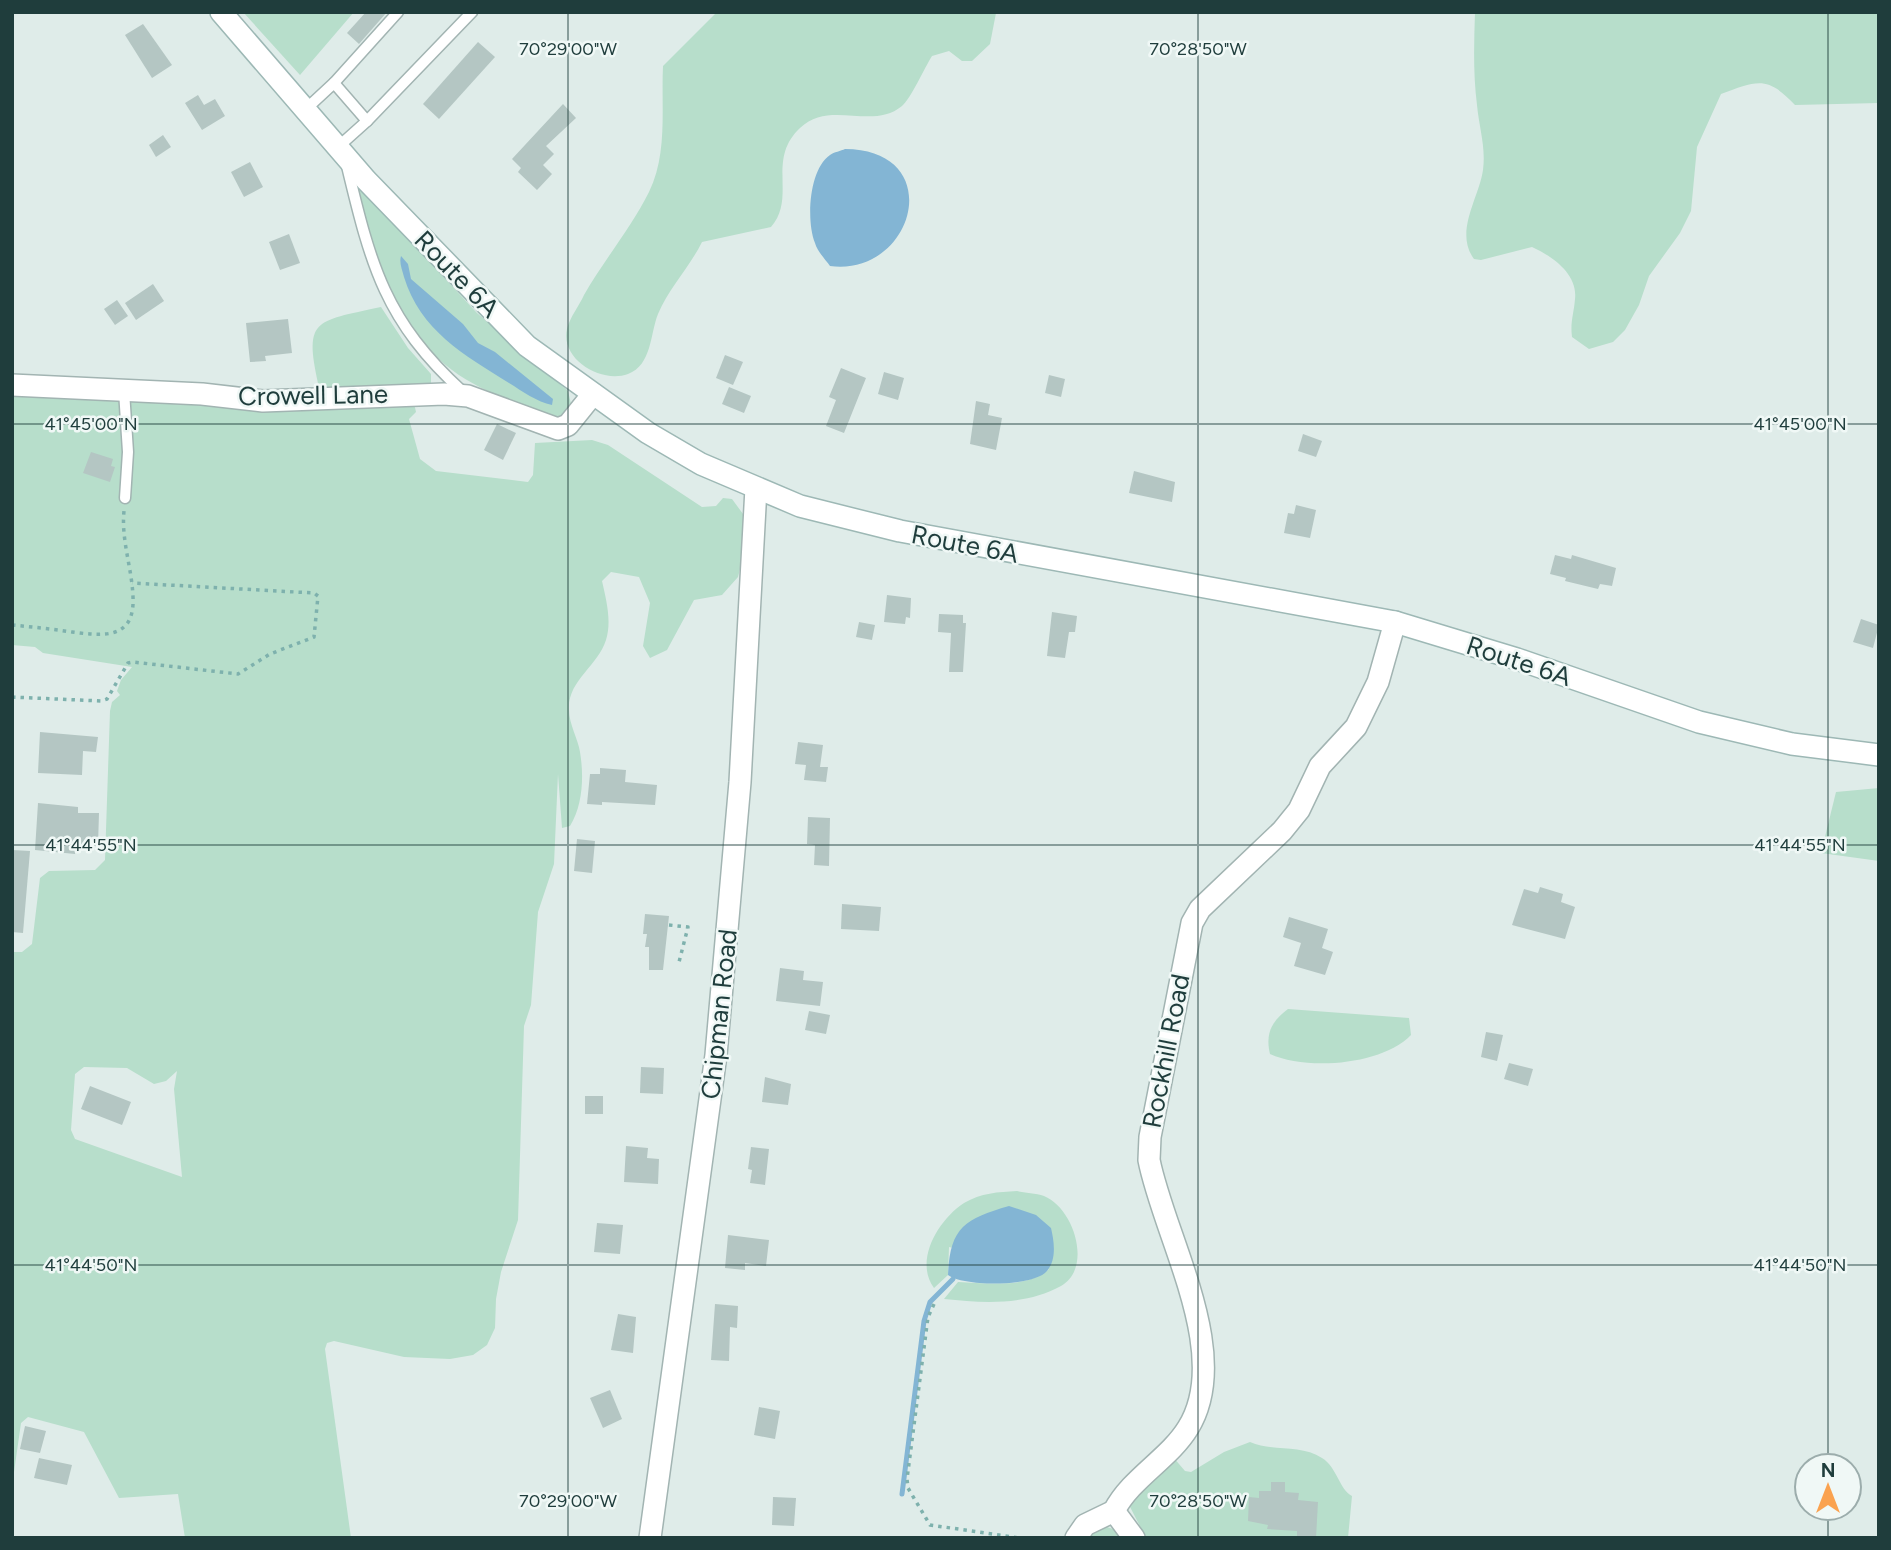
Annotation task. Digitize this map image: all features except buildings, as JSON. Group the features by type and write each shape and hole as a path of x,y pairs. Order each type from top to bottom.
{"street":[{"name":"Route 6A","path":"221,12 341,150 527,346 648,433 701,464 800,506 900,531 1395,622 1517,659 1699,722 1791,744 1879,755"},
{"name":"Crowell Lane","path":"12,385 202,394 263,401 393,394 468,396 558,429 568,425 593,394"},
{"name":"Chipman Road","path":"650,1538 720,1018 740,782 756,488"},
{"name":"Rockhill Road","path":"1076,1538 1085,1525 1114,1511 1122,1497 1188,1428 1204,1383 1199,1327 1149,1160 1150,1137 1192,923 1200,909 1282,831 1298,810 1320,766 1356,727 1378,682 1395,622"},
{"path":"1114,1511 1134,1538"}],"lane":[{"path":"306,109 334,83 398,12"},
{"path":"468,396 419,349 388,302 341,150 472,12"},
{"path":"334,83 367,121"},
{"path":"124,391 128,452 125,498"}],"path":[{"path":"12,625 112,634 122,630 131,618 134,599 122,526 125,498"},
{"path":"12,697 101,701 107,699 128,663 133,662 238,674 270,654 314,637 316,631 318,596 314,593 131,583"},
{"path":"669,925 688,927 678,966"},
{"path":"934,1304 928,1317 908,1488 930,1525 1020,1538"}],"green space":[{"path":"243,12 354,12 300,75"},
{"path":"717,12 996,13 990,44 972,61 962,61 949,51 932,56 902,106 878,116 824,116 800,128 790,140 785,153 782,203 771,227 702,242 658,314 642,364 628,374 617,376 595,372 576,359 570,350 567,340 568,325 592,282 642,205 655,177 661,146 663,66"},
{"path":"1475,12 1879,12 1879,103 1795,105 1777,89 1761,83 1721,94 1697,147 1691,211 1680,233 1649,276 1639,305 1625,330 1613,342 1589,349 1572,337 1575,290 1572,282 1562,267 1548,255 1532,247 1481,260 1474,259 1468,249 1467,226 1484,162 1475,82"},
{"path":"348,174 477,313 568,391 571,404 566,414 554,418 488,391 463,378 431,351 413,330 386,280"},
{"path":"381,307 408,348 431,374 431,388 320,391 313,349 314,336 319,327 340,316"},
{"path":"12,390 414,403 416,412 409,419 420,459 436,471 528,482 533,475 535,443 592,440 608,445 702,507 716,506 723,498 732,499 746,518 748,537 738,577 722,595 694,600 667,650 650,658 643,646 650,603 639,577 611,572 602,581 607,603 608,633 597,658 578,682 570,700 569,715 581,761 580,800 570,826 562,828 558,774 554,864 538,912 531,1005 524,1026 518,1220 501,1272 495,1328 487,1345 473,1355 450,1359 404,1357 334,1341 327,1343 325,1349 351,1538 185,1538 178,1494 119,1498 84,1432 28,1417 21,1423 12,1486 12,952 22,952 32,944 40,878 49,871 95,870 105,860 110,711 112,702 120,695 117,691 121,680 132,667 43,653 35,647 12,645","holes":["84,1067 127,1068 154,1084 166,1081 177,1071 174,1089 182,1177 75,1139 71,1130 75,1074"]},
{"path":"1879,788 1879,861 1821,853 1836,792"},
{"path":"1288,1009 1409,1018 1411,1035 1382,1053 1363,1059 1323,1063 1285,1059 1270,1054 1268,1040 1274,1023"},
{"path":"1017,1191 1044,1196 1064,1213 1076,1239 1078,1253 1071,1277 1061,1286 1018,1300 988,1302 944,1299 958,1282 1018,1282 1030,1280 1049,1269 949,1247 948,1275 934,1288 928,1277 928,1254 932,1242 954,1210 977,1197"},
{"path":"1250,1442 1305,1451 1327,1462 1352,1496 1348,1538 1146,1538 1128,1503 1173,1457 1185,1471 1191,1472 1224,1452"},
{"path":"1104,1526 1119,1531 1125,1538 1084,1538"}],"water":[{"path":"845,149 878,155 898,169 908,189 908,212 899,234 882,252 859,264 830,266 817,249 812,233 811,196 823,162 832,154"},
{"path":"401,256 408,264 411,279 463,324 478,343 495,352 553,399 552,405 530,396 476,362 432,326 411,296 400,261"},
{"path":"1009,1206 1036,1215 1051,1228 1053,1256 1047,1271 1028,1280 999,1284 968,1282 948,1275 952,1246 962,1228 970,1221"}],"waterway":[{"path":"902,1494 924,1321 930,1302 953,1279"}]}
